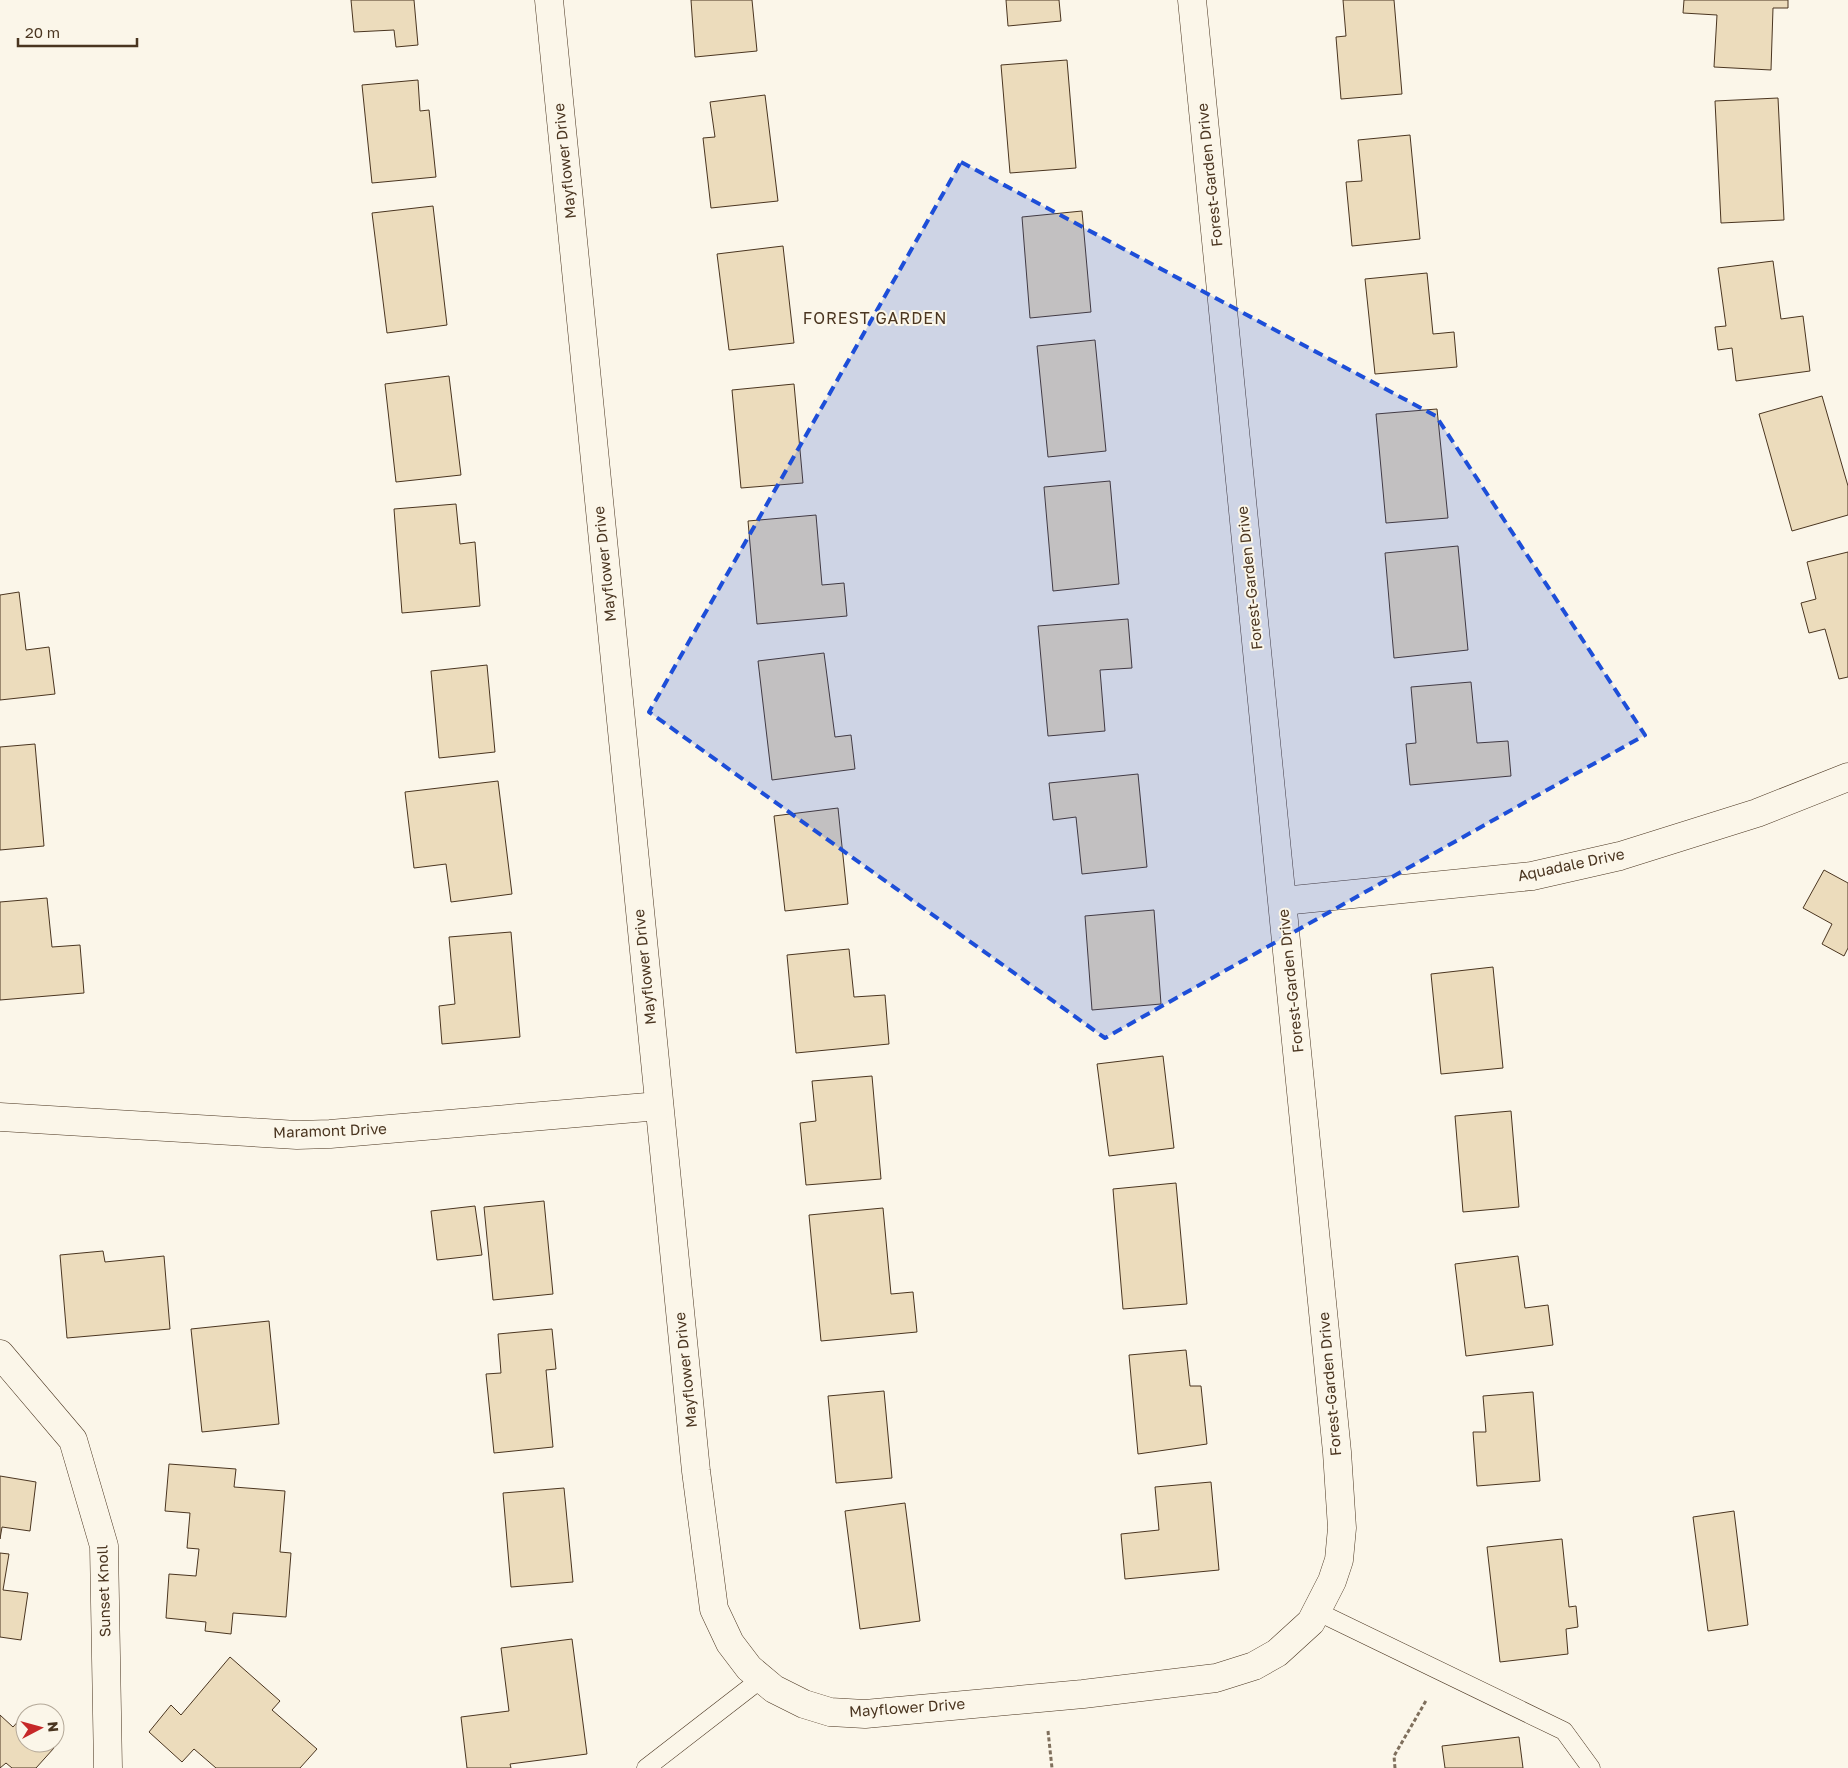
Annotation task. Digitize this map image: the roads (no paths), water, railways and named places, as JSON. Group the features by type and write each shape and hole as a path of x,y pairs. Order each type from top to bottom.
{"street":[{"name":"Mayflower Drive","path":"549,0 696,1471 714,1609 730,1643 749,1668 774,1689 804,1704 830,1712 865,1714 994,1702"},
{"name":"Forest-Garden Drive","path":"994,1702 1083,1694 1216,1678 1254,1666 1277,1653 1311,1622 1332,1581 1339,1560 1342,1528 1336,1442 1192,0"},
{"name":"Aquadale Drive","path":"1283,901 1532,876 1620,856 1757,813 1848,778"},
{"name":"Maramont Drive","path":"0,1117 297,1135 330,1134 659,1106"},
{"name":"Sunset Knoll","path":"0,1354 73,1440 104,1546 108,1768"}],"lane":[{"path":"1316,1611 1564,1731 1591,1768"},
{"path":"646,1768 762,1679"}],"district":[{"name":"FOREST GARDEN","path":"875,318"}]}
